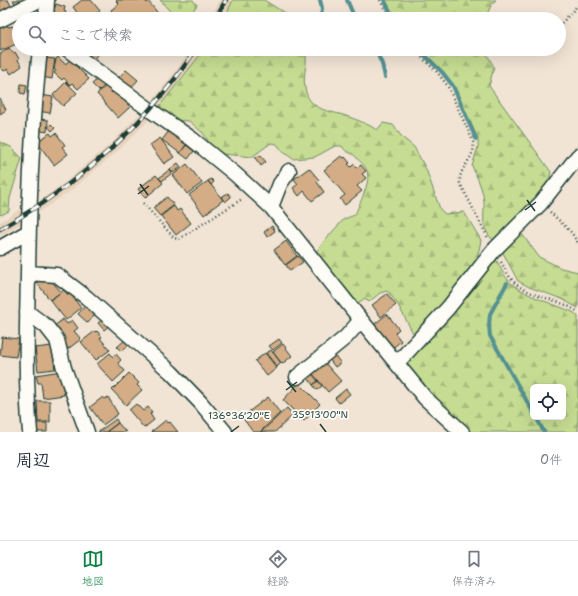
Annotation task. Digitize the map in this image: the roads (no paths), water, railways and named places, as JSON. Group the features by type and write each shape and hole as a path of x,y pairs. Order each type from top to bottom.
{"street":[{"path":"29,12 39,0"},
{"path":"46,12 47,0"},
{"path":"0,20 12,18"},
{"path":"30,432 27,312 28,232 31,156 39,56"},
{"path":"77,56 192,139 271,207 425,398 456,430"},
{"path":"397,364 448,308 494,250 542,203 578,156"},
{"path":"271,207 280,184 289,171"},
{"path":"0,248 28,232"},
{"path":"28,273 58,275 86,297 171,372 200,402 225,432"},
{"path":"27,312 46,326 57,340 64,368 87,432"},
{"path":"297,377 346,337 361,320"}],"waterway":[{"path":"320,0 322,12"},
{"path":"347,0 352,12"},
{"path":"384,0 390,12"},
{"path":"378,56 385,77"},
{"path":"425,56 442,72 453,86 476,139"},
{"path":"507,283 490,314 490,336 530,407"},
{"path":"538,420 544,432"}],"railway":[{"path":"219,12 226,0"},
{"path":"0,229 57,193 109,151 156,103 191,56"}]}
